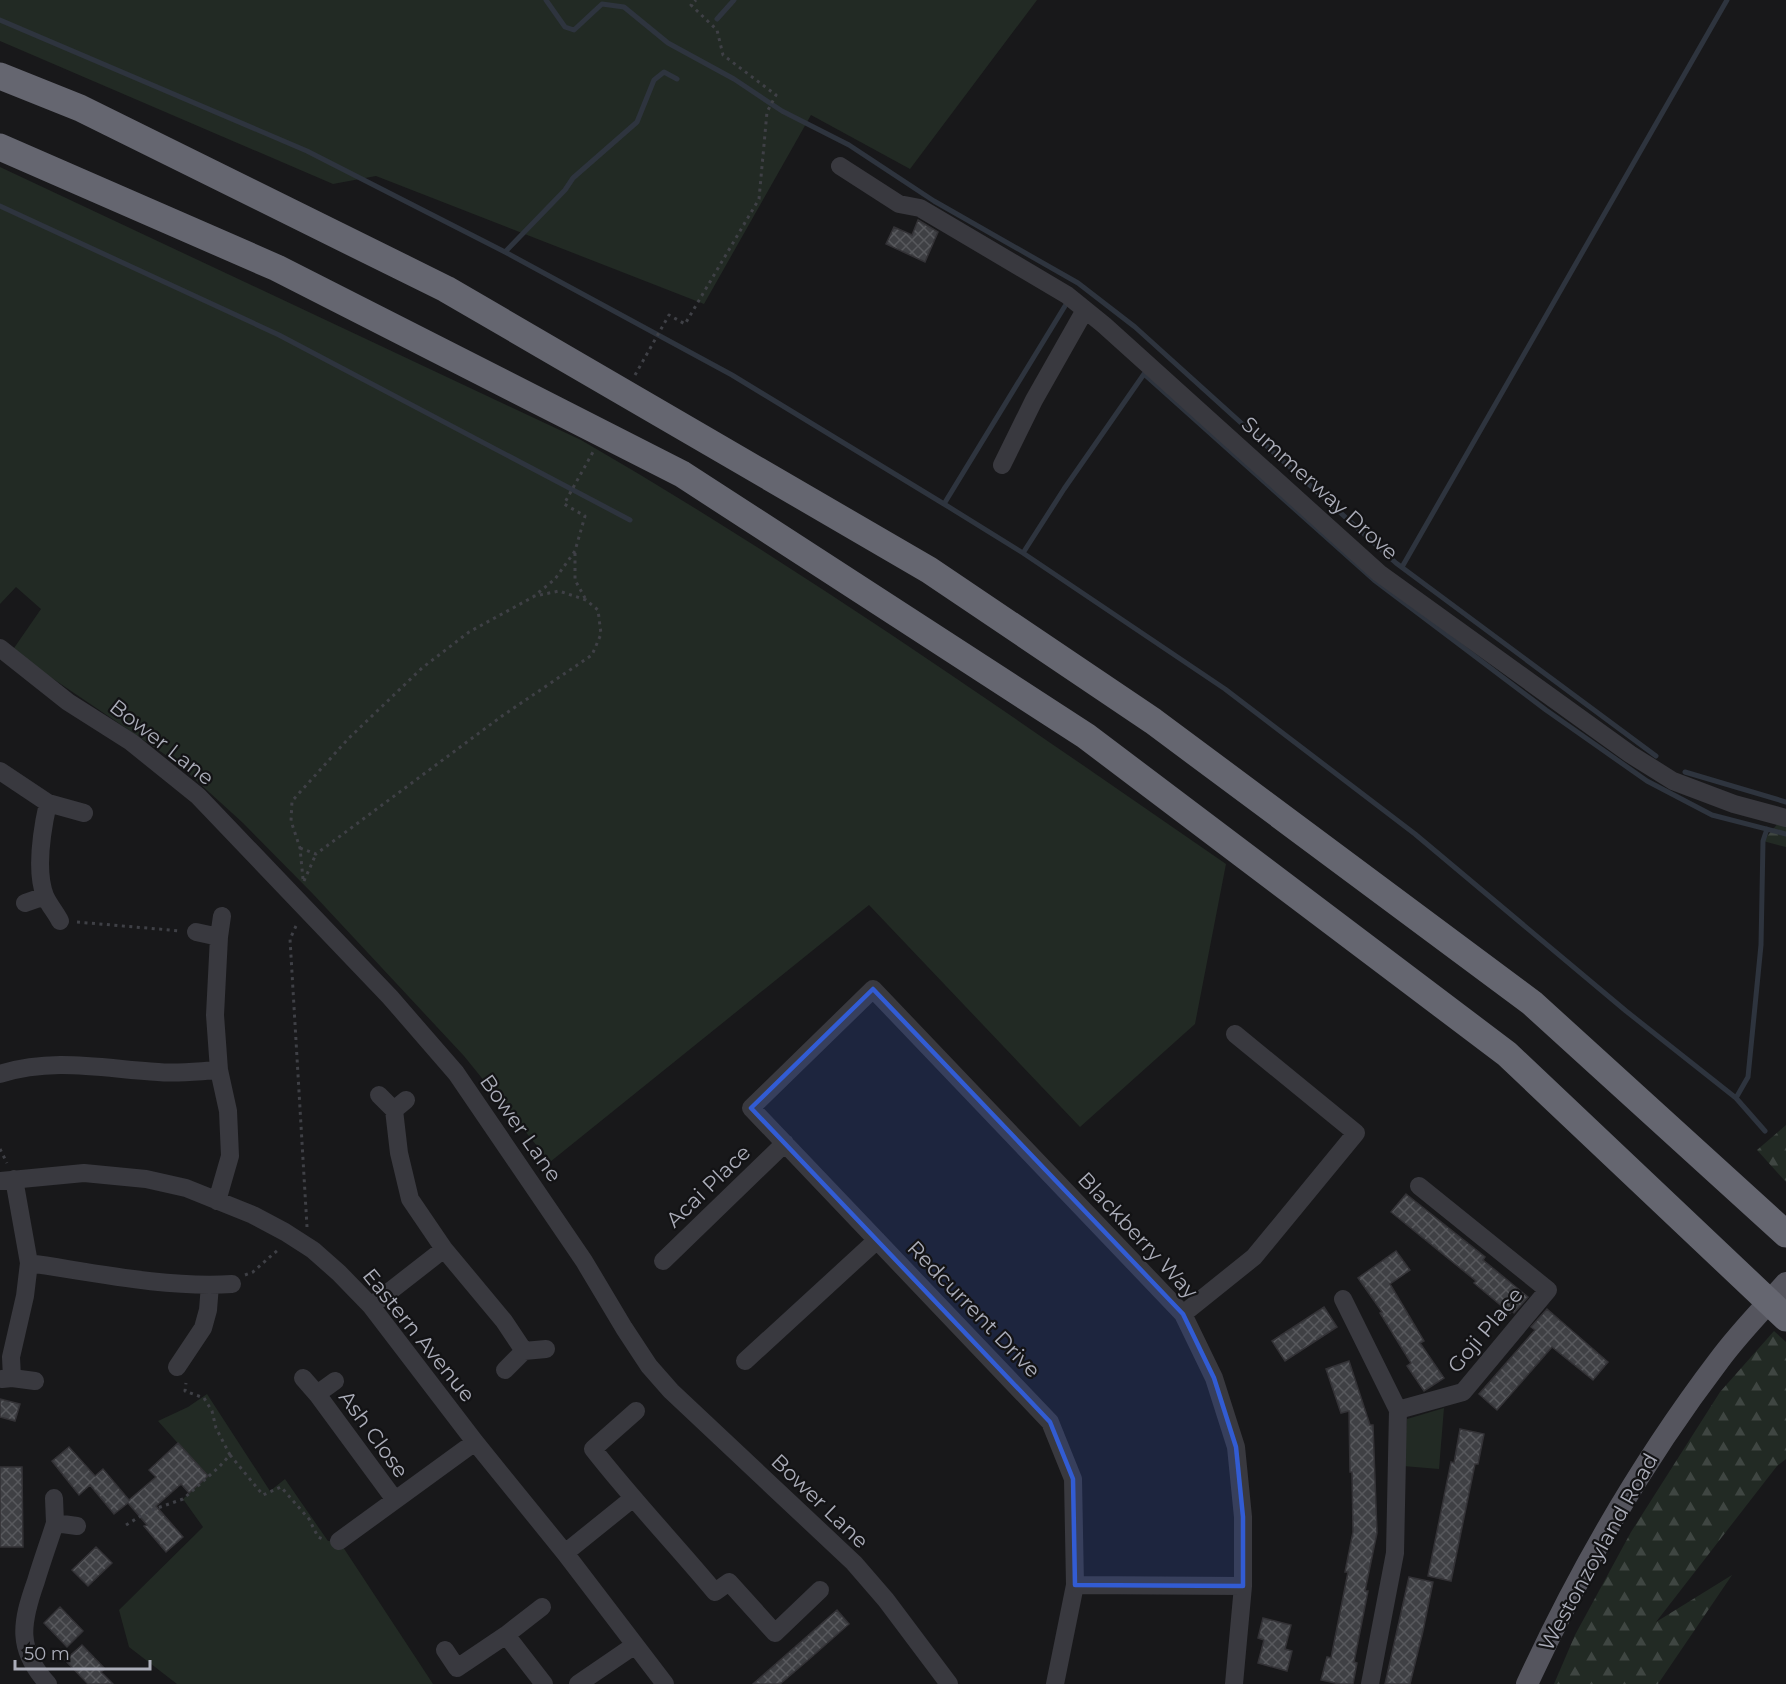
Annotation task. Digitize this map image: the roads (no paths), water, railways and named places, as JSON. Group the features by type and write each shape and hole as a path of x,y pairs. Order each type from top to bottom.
{"highway":[{"path":"0,76 80,108 446,289 929,570 1153,721 1532,1003 1786,1234"},
{"path":"0,147 277,268 682,474 1086,736 1507,1054 1786,1318"}],"main road":[{"name":"Westonzoyland Road","path":"1527,1684 1591,1557 1626,1494 1667,1431 1722,1357 1786,1283"}],"street":[{"name":"Summerway Drove","path":"840,166 899,204 920,208 1058,289 1085,310 1388,580 1630,754 1673,781 1734,804 1786,818"},
{"path":"1002,465 1034,400 1085,310"},
{"name":"Bower Lane","path":"0,648 68,702 131,742 198,796 390,997 456,1073 584,1261 650,1366 671,1391 854,1563 886,1600 950,1684"},
{"path":"0,771 48,803 84,813"},
{"path":"48,803 42,829 40,863 45,896 60,921"},
{"path":"25,903 45,896"},
{"path":"217,1201 230,1156 228,1111 219,1070 215,1015 222,916"},
{"path":"196,932 219,937"},
{"name":"Redcurrent Drive","path":"873,989 752,1108 1050,1422 1073,1479 1075,1585 1055,1684"},
{"name":"Blackberry Way","path":"873,989 1183,1314 1214,1378 1236,1447 1243,1517 1240,1683"},
{"path":"1183,1314 1254,1257 1356,1133 1235,1034"},
{"path":"0,1074 15,1069 57,1063 160,1073 219,1070"},
{"path":"379,1095 400,1105 399,1153 410,1199 444,1249 504,1321 524,1351"},
{"name":"Acai Place","path":"663,1261 785,1143"},
{"name":"Eastern Avenue","path":"7,1180 84,1173 146,1179 186,1188 253,1215 296,1239 339,1273 371,1306 475,1442 565,1553 664,1684"},
{"path":"7,1180 29,1263 8,1331 12,1357 6,1379 35,1381"},
{"name":"Goji Place","path":"1398,1410 1463,1392 1548,1290 1419,1186"},
{"path":"746,1360 877,1240"},
{"path":"371,1306 444,1249"},
{"path":"29,1263 162,1281 210,1285 232,1284"},
{"path":"183,1351 203,1328 208,1310 210,1285"},
{"path":"1343,1299 1398,1410 1395,1553 1370,1684"},
{"path":"505,1370 524,1351 546,1349"},
{"name":"Ash Close","path":"303,1378 394,1500"},
{"name":"Ash Close","path":"317,1394 335,1381"},
{"path":"636,1411 593,1449 632,1499 715,1592 729,1582 775,1634 820,1590"},
{"name":"Ash Close","path":"339,1540 475,1442"},
{"path":"48,1684 30,1660 24,1641 23,1626 26,1610 56,1523 54,1498"},
{"path":"565,1553 632,1499"},
{"path":"56,1523 77,1526"},
{"path":"1075,1585 1242,1587"},
{"path":"445,1650 457,1668 542,1607"},
{"path":"506,1635 544,1684"},
{"path":"578,1684 635,1645"}],"waterway":[{"path":"546,0 565,27 574,30 602,4 624,7 668,43 734,79 782,111 849,145 934,201 1078,283 1135,327 1396,563 1656,756"},
{"path":"717,19 734,0"},
{"path":"1402,567 1727,0"},
{"path":"0,20 307,151 505,252 732,375 1023,553 1225,689 1415,834 1626,1011 1736,1098 1765,1131"},
{"path":"505,252 565,190 573,178 637,122 654,80 664,72 677,79"},
{"path":"0,206 279,335 630,520"},
{"path":"944,504 1065,306"},
{"path":"1023,553 1064,489 1144,374 1374,580 1546,710 1647,781 1712,815 1786,834"},
{"path":"1685,772 1786,802"},
{"path":"1736,1098 1748,1077 1761,945 1763,841 1767,829"}]}
